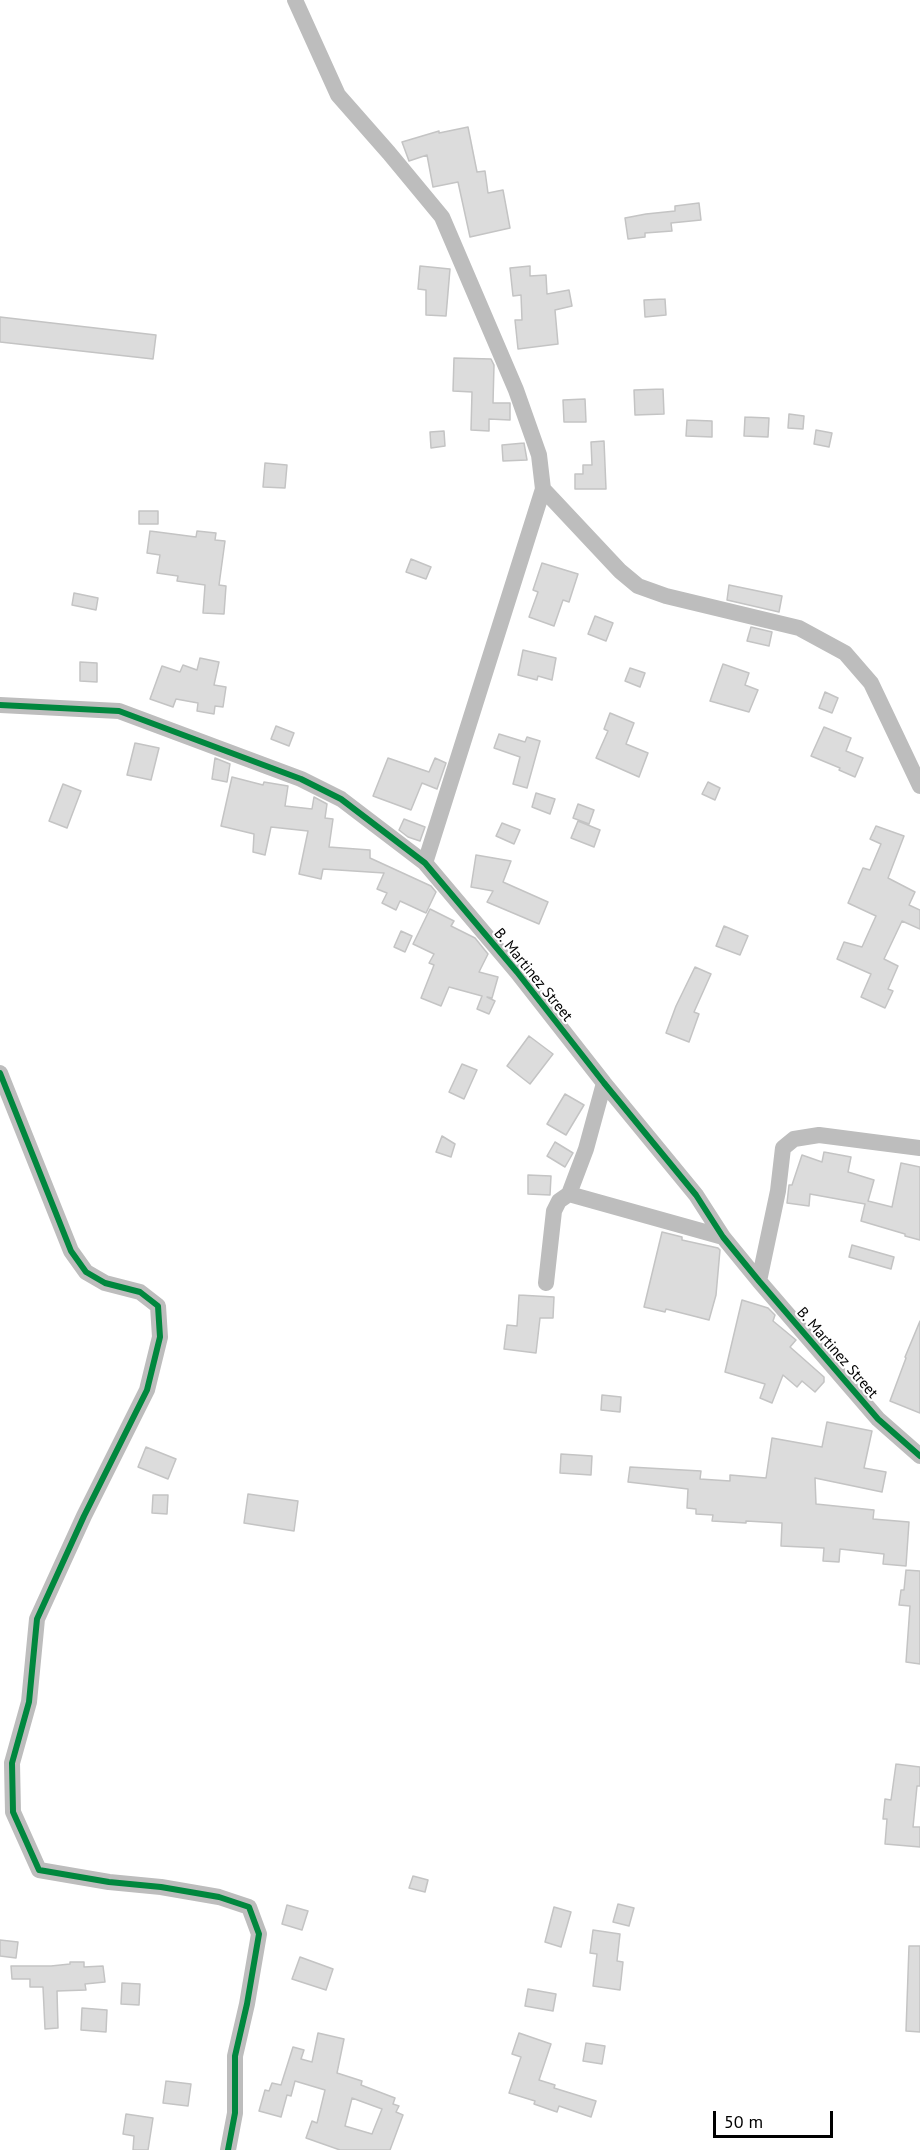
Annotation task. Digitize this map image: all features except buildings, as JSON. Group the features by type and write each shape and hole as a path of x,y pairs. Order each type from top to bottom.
{"street":[{"path":"295,0 338,95 442,216 516,390 539,455 543,489 425,863"},
{"path":"543,489 620,571 638,586 666,596 800,628 845,652 871,682 920,786"},
{"name":"B. Martinez Street","path":"0,705 119,711 301,779 340,799 425,863 518,972 604,1083 696,1195 723,1237 759,1281 878,1419 920,1456"},
{"path":"0,1073 70,1251 86,1272 105,1283 140,1292 158,1306 160,1337 147,1390 84,1516 38,1619 29,1702 12,1763 13,1812 39,1870 207,1895 249,1907 259,1934 235,2056 235,2113 228,2150"},
{"path":"546,1283 554,1211 559,1201 568,1194 586,1149 604,1083"},
{"path":"759,1281 778,1191 783,1148 794,1139 819,1135 920,1148"},
{"path":"568,1194 723,1237"}],"cycle path":[{"path":"0,705 119,711 301,779 341,799 425,863 517,972 696,1195 723,1237 759,1281 878,1419 920,1456"},
{"path":"0,1073 71,1251 86,1272 105,1283 140,1292 158,1306 160,1337 147,1390 84,1516 37,1619 29,1702 12,1763 13,1812 39,1870 219,1897 249,1907 259,1934 235,2056 235,2113 228,2150"}]}
